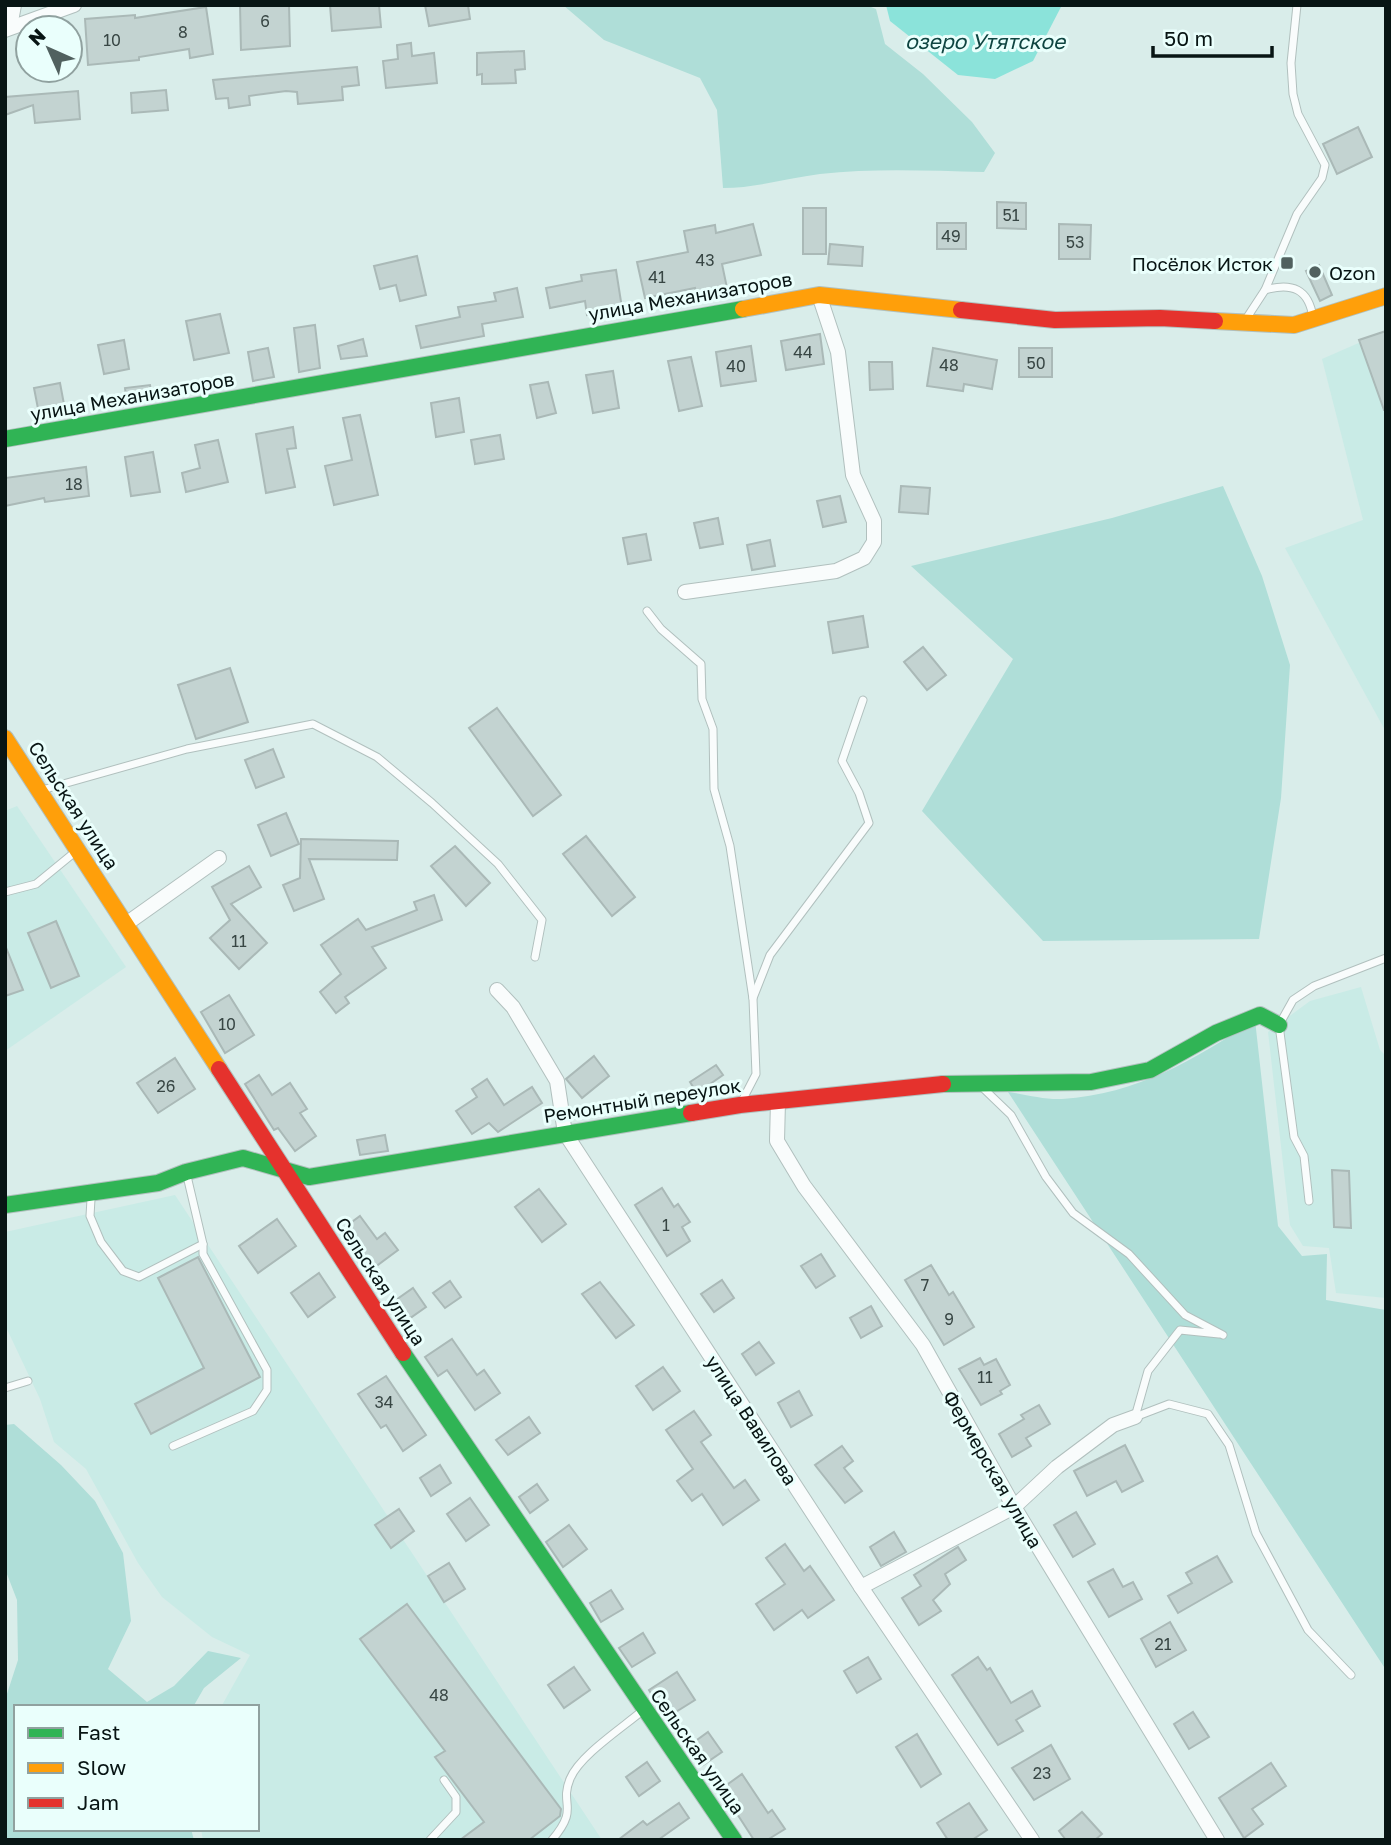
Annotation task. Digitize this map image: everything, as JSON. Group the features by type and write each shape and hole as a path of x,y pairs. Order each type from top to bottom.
{"street":[{"path":"7,29 15,5"},
{"path":"7,29 74,5"},
{"path":"685,592 836,571 864,558 874,542 874,521 853,475 838,352 819,295"},
{"name":"улица Механизаторов","path":"5,439 819,295 1055,320 1160,318 1294,325 1314,321 1386,296"},
{"name":"Сельская улица","path":"5,738 439,1409 734,1840"},
{"path":"126,924 219,858"},
{"name":"улица Вавилова","path":"496,990 513,1007 557,1081 565,1133 860,1587 1032,1840"},
{"name":"Ремонтный переулок","path":"5,1205 91,1195 158,1183 186,1172 243,1158 309,1177 740,1105 922,1085 1091,1083 1150,1070 1216,1033 1260,1015 1279,1025"},
{"name":"Фермерская улица","path":"778,1101 777,1141 804,1186 923,1345 1013,1507 1217,1840"},
{"path":"860,1587 1013,1507 1057,1467 1113,1425 1135,1417"}],"lane":[{"path":"1244,323 1265,289 1297,214 1322,178 1325,165 1298,114 1293,94 1291,63 1297,5"},
{"path":"1265,289 1295,287 1306,295 1314,321"},
{"path":"647,611 661,629 701,664 702,699 713,729 715,789 730,846 753,999 756,1074 740,1105"},
{"path":"753,999 770,955 869,823 859,793 842,761 863,701"},
{"path":"41,790 187,749 313,723 377,757 498,864 542,920 535,957"},
{"path":"5,892 36,884 79,849"},
{"path":"1309,1201 1304,1156 1294,1137 1279,1025 1293,1000 1314,986 1386,958"},
{"path":"978,1083 1011,1115 1046,1177 1073,1213 1129,1254 1185,1314 1223,1335 1180,1330 1148,1371 1135,1417"},
{"path":"173,1446 253,1411 267,1390 267,1370 202,1254 203,1244 186,1172"},
{"path":"91,1195 90,1216 101,1242 123,1271 139,1277 203,1244"},
{"path":"5,1388 28,1381"},
{"path":"1135,1417 1169,1404 1208,1414 1229,1445 1256,1533 1308,1630 1351,1675"},
{"path":"552,1840 570,1814 567,1788 575,1768 644,1709"},
{"path":"430,1840 456,1812 456,1797 444,1780"}],"shaded area":[{"path":"563,5 866,5 876,9 885,44 923,74 972,122 995,153 984,172 841,172 723,188 717,110 700,78 604,40"},
{"path":"1386,331 1386,732 1285,548 1363,520 1322,359"},
{"path":"1223,486 1262,576 1290,665 1281,798 1259,939 1043,941 922,811 1013,659 911,566 1112,518"},
{"path":"17,806 126,967 5,1051 5,811"},
{"path":"1361,987 1380,1050 1386,1056 1386,1298 1336,1293 1329,1248 1303,1246 1290,1225 1268,1032 1310,1001"},
{"path":"1255,1020 1278,1226 1302,1256 1327,1254 1326,1300 1386,1310 1386,1670 1008,1092 1062,1099 1116,1090 1164,1073"},
{"path":"175,1195 602,1840 203,1840 201,1831 259,1831 259,1705 222,1705 250,1655 212,1637 162,1597 138,1563 86,1469 54,1442 40,1399 5,1325 5,1232"},
{"path":"14,1424 61,1465 95,1501 123,1553 131,1621 108,1669 147,1702 174,1686 208,1651 241,1658 204,1688 194,1705 14,1705 14,1831 192,1831 194,1840 5,1840 5,1700 18,1660 17,1600 5,1569 5,1425"}],"water":[{"name":"озеро Утятское","path":"886,5 1062,5 1033,61 995,79 958,75 890,21"}],"building":[{"path":"240,5 289,5 290,46 241,50"},
{"path":"330,5 379,5 381,27 332,31"},
{"path":"425,5 468,5 470,19 429,26"},
{"path":"206,7 213,54 190,58 189,49 139,57 139,60 88,65 85,19 135,15 135,18"},
{"path":"411,43 412,56 434,53 437,83 386,88 383,61 398,59 397,45"},
{"path":"524,51 525,69 515,70 516,83 482,84 482,74 477,75 477,53"},
{"path":"357,67 359,85 342,87 343,100 298,104 297,92 286,91 249,96 250,105 229,108 228,98 216,99 213,80"},
{"path":"166,90 168,110 132,113 131,93"},
{"path":"78,91 80,119 35,123 33,105 5,115 5,97"},
{"path":"1358,127 1372,157 1337,174 1323,144"},
{"path":"997,202 1026,203 1026,229 997,228"},
{"path":"803,208 826,208 826,254 803,254"},
{"path":"937,223 966,223 966,249 937,249"},
{"path":"753,224 761,255 722,264 727,288 696,294 695,288 645,298 637,262 688,252 684,231 715,225 716,233"},
{"path":"1059,224 1091,225 1090,259 1059,259"},
{"path":"830,244 863,247 862,266 828,264"},
{"path":"417,256 426,295 400,301 396,285 380,289 374,266"},
{"path":"1319,265 1332,295 1320,301 1306,271"},
{"path":"616,270 622,308 587,315 585,301 550,308 546,288 582,281 581,275"},
{"path":"517,288 523,317 482,324 484,336 421,348 416,326 460,317 458,307 496,301 494,293"},
{"path":"220,314 229,353 194,360 186,321"},
{"path":"315,325 320,368 299,372 294,328"},
{"path":"1386,331 1386,410 1384,410 1359,340"},
{"path":"820,334 824,364 786,370 781,341"},
{"path":"363,339 367,356 341,359 338,346"},
{"path":"124,340 129,369 104,374 98,345"},
{"path":"751,346 756,381 721,386 716,352"},
{"path":"268,348 274,377 253,381 248,352"},
{"path":"933,348 997,360 992,389 964,384 963,391 927,386"},
{"path":"1019,348 1052,348 1052,377 1019,377"},
{"path":"691,357 702,406 679,411 668,361"},
{"path":"869,362 892,362 893,389 870,390"},
{"path":"613,371 619,408 593,413 586,375"},
{"path":"548,382 556,413 537,418 530,385"},
{"path":"60,383 66,415 40,419 34,388"},
{"path":"150,385 152,400 127,404 125,388"},
{"path":"459,398 464,432 436,437 431,403"},
{"path":"360,415 378,495 334,505 325,466 352,460 343,418"},
{"path":"293,427 296,448 287,449 295,487 266,493 256,434"},
{"path":"500,435 504,459 475,464 471,440"},
{"path":"218,440 228,482 186,492 182,473 200,468 195,445"},
{"path":"153,452 160,492 131,496 125,457"},
{"path":"86,467 89,496 45,502 44,498 5,506 5,478"},
{"path":"901,486 930,488 928,514 899,512"},
{"path":"840,496 846,522 823,527 817,501"},
{"path":"718,518 723,544 700,548 694,523"},
{"path":"646,534 651,560 628,564 623,538"},
{"path":"770,540 775,566 752,570 747,545"},
{"path":"863,616 868,647 833,653 828,622"},
{"path":"923,647 946,675 927,690 904,662"},
{"path":"230,668 248,722 196,739 178,685"},
{"path":"497,708 561,795 533,816 469,728"},
{"path":"273,749 284,777 256,788 245,760"},
{"path":"286,813 299,844 271,856 258,825"},
{"path":"586,836 635,897 612,916 563,854"},
{"path":"301,839 398,841 397,860 309,859 324,899 294,911 283,885 300,878"},
{"path":"455,846 490,883 466,906 431,866"},
{"path":"249,866 261,887 231,904 267,943 239,969 210,938 230,920 212,887"},
{"path":"434,895 442,920 372,947 386,968 345,997 349,1003 336,1013 320,992 341,974 321,945 358,919 366,930 417,910 414,902"},
{"path":"56,921 79,976 51,988 28,933"},
{"path":"5,945 23,990 5,996"},
{"path":"229,995 254,1035 225,1053 201,1012"},
{"path":"594,1056 609,1076 582,1098 566,1079"},
{"path":"175,1058 195,1089 158,1113 137,1083"},
{"path":"716,1065 723,1075 697,1093 690,1082"},
{"path":"259,1075 272,1095 290,1083 307,1109 300,1113 316,1136 295,1151 278,1128 274,1130 245,1084"},
{"path":"487,1079 504,1105 532,1087 542,1103 498,1132 489,1123 472,1134 456,1111 477,1097 472,1089"},
{"path":"385,1135 388,1151 360,1155 357,1140"},
{"path":"1332,1170 1349,1171 1351,1228 1334,1227"},
{"path":"662,1188 674,1207 678,1204 690,1222 682,1227 690,1241 667,1256 635,1205"},
{"path":"539,1189 566,1224 542,1242 515,1207"},
{"path":"360,1216 377,1239 385,1233 398,1250 371,1270 341,1230"},
{"path":"277,1219 296,1246 258,1273 239,1246"},
{"path":"821,1254 835,1276 816,1288 801,1266"},
{"path":"198,1257 260,1377 151,1434 135,1404 204,1368 158,1278"},
{"path":"931,1265 949,1295 953,1292 974,1327 944,1345 905,1280"},
{"path":"319,1273 335,1297 308,1317 291,1293"},
{"path":"722,1280 734,1298 714,1312 701,1294"},
{"path":"450,1281 461,1297 445,1308 433,1293"},
{"path":"600,1282 634,1325 616,1338 582,1294"},
{"path":"413,1288 426,1307 406,1321 393,1302"},
{"path":"871,1306 882,1326 861,1338 850,1318"},
{"path":"452,1339 477,1375 484,1370 500,1393 475,1410 447,1370 438,1376 425,1357"},
{"path":"759,1342 774,1363 756,1375 742,1354"},
{"path":"980,1358 984,1365 996,1359 1010,1385 1000,1391 1002,1394 981,1405 959,1369"},
{"path":"663,1367 680,1391 653,1410 636,1386"},
{"path":"386,1376 426,1435 403,1451 386,1425 381,1428 358,1394"},
{"path":"799,1391 812,1415 791,1427 778,1403"},
{"path":"1039,1405 1050,1424 1026,1438 1031,1446 1012,1457 999,1434 1024,1419 1021,1415"},
{"path":"694,1411 711,1435 701,1442 734,1488 745,1480 759,1500 723,1525 702,1494 692,1501 677,1481 693,1469 666,1430"},
{"path":"529,1417 540,1433 508,1455 496,1440"},
{"path":"1125,1445 1143,1481 1122,1492 1116,1481 1087,1496 1074,1471"},
{"path":"842,1446 853,1461 844,1468 862,1491 845,1503 815,1465"},
{"path":"440,1465 451,1483 431,1496 420,1478"},
{"path":"537,1484 548,1500 530,1513 519,1497"},
{"path":"470,1498 489,1525 466,1541 447,1514"},
{"path":"399,1509 414,1531 391,1548 375,1525"},
{"path":"1076,1512 1095,1544 1073,1557 1054,1525"},
{"path":"569,1525 587,1549 563,1567 546,1542"},
{"path":"894,1532 906,1552 881,1566 870,1547"},
{"path":"785,1544 804,1571 810,1566 834,1600 808,1618 802,1610 774,1630 756,1604 785,1584 766,1558"},
{"path":"958,1547 966,1560 945,1574 950,1584 933,1600 941,1611 919,1625 902,1598 921,1586 914,1575"},
{"path":"1217,1556 1232,1582 1178,1613 1168,1596 1192,1583 1186,1573"},
{"path":"449,1563 465,1589 444,1602 428,1576"},
{"path":"1113,1569 1123,1587 1133,1582 1142,1599 1109,1617 1088,1582"},
{"path":"611,1590 623,1609 601,1622 590,1603"},
{"path":"407,1604 561,1809 560,1816 529,1840 460,1840 484,1822 435,1757 445,1751 360,1639"},
{"path":"1170,1622 1186,1650 1156,1667 1141,1639"},
{"path":"643,1633 655,1653 632,1667 619,1648"},
{"path":"868,1657 881,1679 857,1693 844,1671"},
{"path":"978,1657 987,1670 990,1668 1011,1703 1032,1691 1040,1706 1016,1720 1023,1731 998,1745 952,1675"},
{"path":"574,1667 590,1690 564,1708 548,1685"},
{"path":"677,1672 695,1700 666,1718 649,1690"},
{"path":"1193,1712 1209,1737 1189,1749 1174,1724"},
{"path":"708,1732 722,1752 703,1765 690,1745"},
{"path":"917,1734 941,1774 921,1787 896,1747"},
{"path":"1051,1745 1070,1779 1034,1800 1012,1768"},
{"path":"647,1762 660,1781 639,1796 626,1777"},
{"path":"1271,1763 1286,1786 1252,1809 1263,1824 1244,1838 1219,1798"},
{"path":"742,1774 768,1813 772,1810 785,1829 767,1840 754,1840 721,1789"},
{"path":"679,1803 689,1818 658,1840 618,1840 643,1821 647,1825"},
{"path":"969,1803 987,1830 972,1840 948,1840 937,1823"},
{"path":"1082,1812 1102,1834 1095,1840 1066,1840 1059,1831"}],"traffic: fast":[{"path":"5,439 743,309"},
{"path":"943,1084 1091,1082 1150,1070 1216,1033 1260,1015 1279,1025"},
{"path":"5,1205 158,1183 186,1172 243,1158 309,1177 691,1113"},
{"path":"403,1353 734,1840"}],"traffic: slow":[{"path":"743,309 819,295 961,310"},
{"path":"1215,321 1294,325 1386,296"},
{"path":"5,738 219,1069"}],"traffic: jam":[{"path":"961,310 1055,320 1160,318 1215,321"},
{"path":"219,1069 403,1353"},
{"path":"691,1113 740,1105 943,1084"}],"place":[{"name":"Посёлок Исток","path":"1287,263"},
{"name":"Ozon","path":"1315,272"}]}
